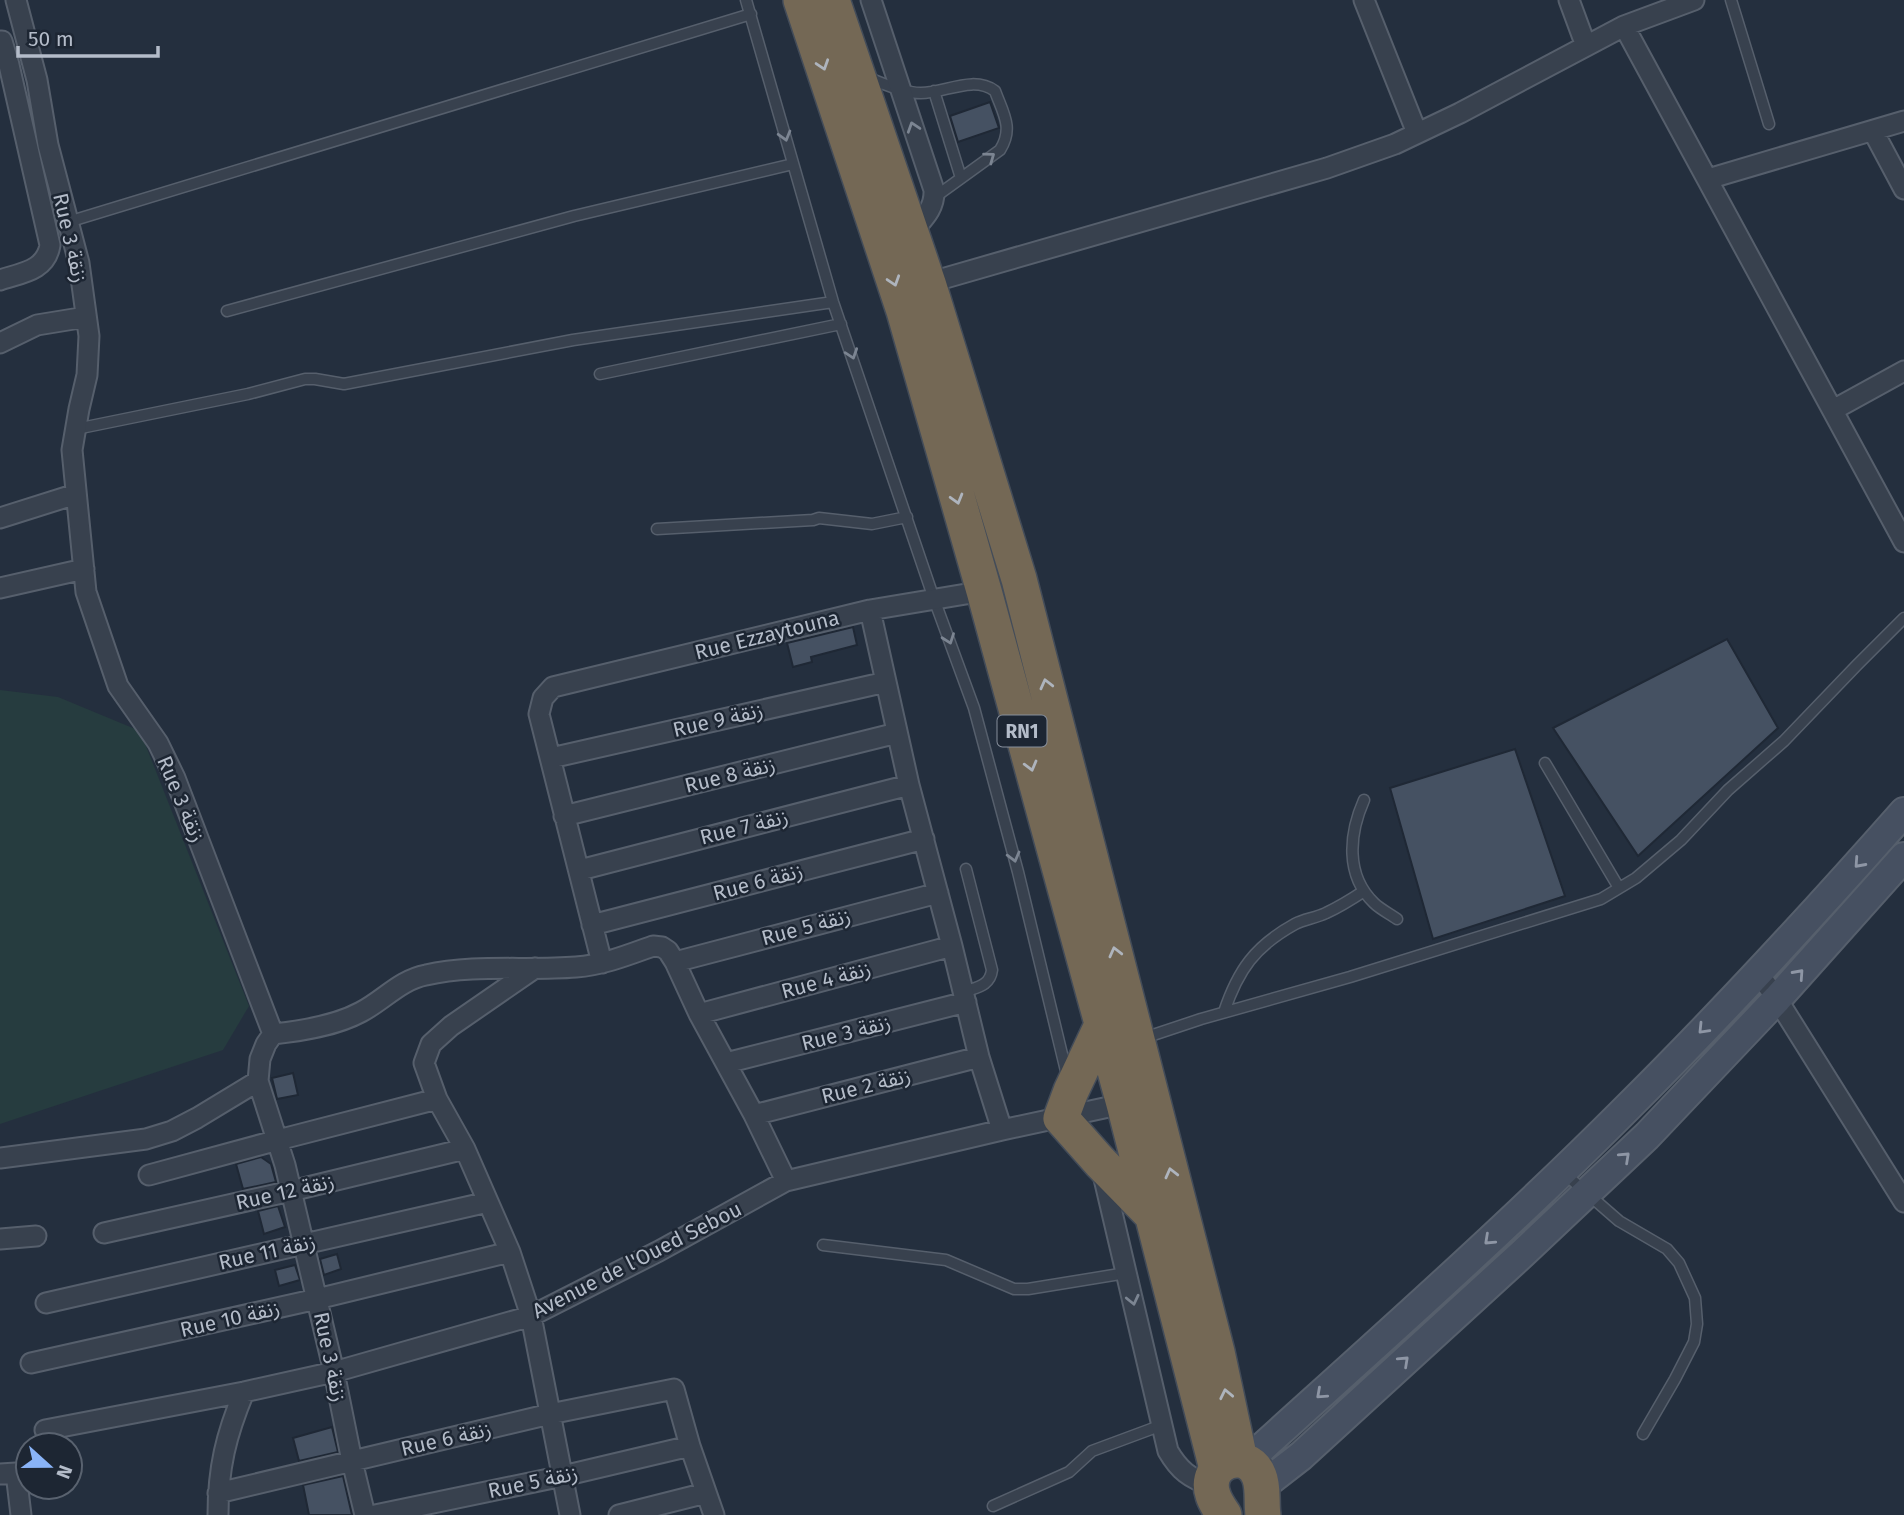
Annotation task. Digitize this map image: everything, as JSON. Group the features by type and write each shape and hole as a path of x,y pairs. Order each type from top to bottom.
{"highway":[{"name":"RN1","path":"801,0 904,312 984,590 1102,1025 1138,1101 1217,1352 1237,1485"},
{"name":"RN1","path":"843,6 857,74 928,283 1019,579 1138,1040 1138,1101 1152,1215 1237,1485"},
{"path":"1102,1025 1066,1104 1100,1162 1152,1215"}],"street":[{"name":"Rue 3 زنقة","path":"16,0 37,80 48,145 79,263 89,336 87,375 72,450 86,592 118,686 158,743 175,778 273,1034"},
{"path":"871,0 934,190 930,210 911,233"},
{"path":"1364,0 1417,133"},
{"path":"1569,0 1587,46"},
{"path":"928,283 1327,168 1395,144 1625,26 1694,0"},
{"path":"1625,26 1904,542"},
{"path":"0,41 9,65 50,245 43,263 34,269 0,280"},
{"path":"9,65 37,80"},
{"path":"1708,179 1904,121"},
{"path":"1873,131 1904,189"},
{"path":"0,343 37,325 86,317"},
{"path":"1833,410 1904,371"},
{"path":"0,517 76,494"},
{"path":"0,588 83,569"},
{"name":"Rue Ezzaytouna","path":"551,758 539,714 543,698 553,687 870,610 984,590"},
{"path":"870,610 909,785 979,1057 1002,1130"},
{"name":"Rue 9 زنقة","path":"551,758 886,682"},
{"name":"Rue 8 زنقة","path":"564,816 897,733"},
{"path":"551,758 602,963"},
{"name":"Rue 7 زنقة","path":"580,870 909,785"},
{"path":"1237,1485 1416,1308 1623,1113 1821,906 1904,812"},
{"name":"Rue 6 زنقة","path":"592,925 924,839"},
{"path":"1100,1162 1168,1451 1175,1463 1191,1477 1237,1485 1301,1456 1538,1239 1647,1136 1777,999 1904,857"},
{"name":"Rue 5 زنقة","path":"675,962 938,893"},
{"path":"0,1158 146,1139 172,1130 258,1081 260,1059 273,1034 302,1031 362,1012 386,994 422,975 450,970 577,967 602,963 653,946 668,951 675,962 699,1014 754,1115 786,1181"},
{"name":"Rue 4 زنقة","path":"699,1014 952,946"},
{"path":"535,968 451,1026 431,1044 424,1063 437,1099 465,1149 510,1252 531,1316 570,1515"},
{"path":"1758,973 1904,1202"},
{"name":"Rue 3 زنقة","path":"726,1063 965,997"},
{"name":"Rue 2 زنقة","path":"754,1115 979,1057"},
{"name":"Rue 3 زنقة","path":"258,1081 278,1140 291,1191 365,1515"},
{"path":"149,1175 437,1099"},
{"name":"Avenue de l'Oued Sebou","path":"45,1430 334,1372 531,1316 659,1251 786,1181 1002,1130 1066,1104 1138,1101"},
{"name":"Rue 12 زنقة","path":"104,1233 465,1149"},
{"name":"Rue 11 زنقة","path":"46,1303 488,1202"},
{"path":"1516,1214 1538,1239"},
{"path":"0,1239 36,1236"},
{"name":"Rue 10 زنقة","path":"30,1363 317,1299 510,1252"},
{"name":"Rue 6 زنقة","path":"218,1493 550,1414 674,1389 690,1446"},
{"path":"218,1515 224,1450 231,1423 244,1392"},
{"path":"690,1446 714,1515"},
{"name":"Rue 5 زنقة","path":"375,1515 563,1476 690,1446"},
{"path":"0,1474 16,1472 21,1515"},
{"path":"620,1515 706,1493"}],"lane":[{"path":"746,0 841,324 934,599 974,708 1018,872 1066,1104"},
{"path":"1731,0 1769,124"},
{"path":"68,222 751,14"},
{"path":"857,74 901,90 922,93 975,83 995,91 1008,126 1000,150 934,198"},
{"path":"934,92 961,178"},
{"path":"228,311 574,216 793,164"},
{"path":"76,429 248,394 305,379 344,384 573,340 834,302"},
{"path":"600,374 841,324"},
{"path":"657,529 820,518 872,524 907,517"},
{"path":"1138,1040 1601,899 1636,878 1681,840 1728,790 1784,741 1904,618"},
{"path":"1545,763 1619,888"},
{"path":"1364,800 1352,842 1353,869 1374,904 1397,919"},
{"path":"965,869 992,976 965,997"},
{"path":"1224,1012 1232,988 1252,956 1270,940 1296,923 1324,914 1364,891"},
{"path":"1562,1171 1619,1221 1667,1249 1679,1263 1695,1298 1697,1324 1694,1342 1643,1434"},
{"path":"823,1245 946,1260 1014,1289 1126,1273"},
{"path":"993,1506 1069,1472 1092,1451 1162,1424"}],"green space":[{"path":"0,690 58,697 140,731 249,1006 223,1050 0,1124"}],"building":[{"path":"990,102 999,128 958,142 950,116"},
{"path":"853,627 857,645 811,657 812,662 793,667 787,643"},
{"path":"1727,639 1778,728 1638,856 1553,728"},
{"path":"1515,749 1565,896 1433,939 1390,788"},
{"path":"293,1073 298,1095 277,1099 272,1078"},
{"path":"261,1157 271,1164 276,1182 243,1189 236,1164"},
{"path":"278,1206 285,1227 264,1234 258,1211"},
{"path":"337,1254 341,1269 324,1275 320,1259"},
{"path":"295,1265 300,1280 279,1286 275,1270"},
{"path":"332,1427 338,1452 299,1461 293,1438"},
{"path":"343,1476 352,1515 309,1515 303,1485"}]}
